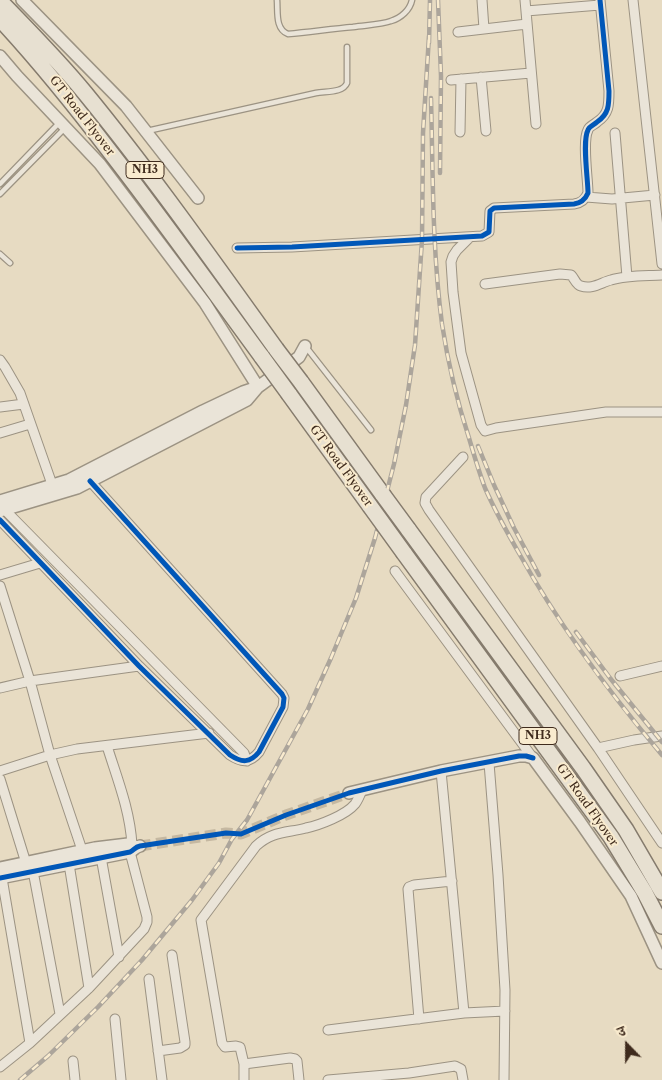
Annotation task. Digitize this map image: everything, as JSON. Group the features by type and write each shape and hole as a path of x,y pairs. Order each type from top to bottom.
{"highway":[{"name":"GT Road Flyover","path":"0,1 36,37 85,93 148,174 583,768 626,830 662,892"},
{"name":"GT Road Flyover","path":"0,19 26,46 72,102 289,394 611,837 645,893 662,926"}],"street":[{"path":"22,0 126,106 198,198"},
{"path":"482,0 484,29"},
{"path":"525,0 536,124"},
{"path":"633,0 662,264"},
{"path":"237,248 469,238 482,236 488,232 490,211 494,208 574,204 583,201 588,187 587,130 604,117 609,105 600,2 526,11"},
{"path":"458,32 527,24"},
{"path":"0,56 100,164 205,302 258,387"},
{"path":"451,80 532,72"},
{"path":"481,77 486,131"},
{"path":"460,132 462,79"},
{"path":"615,133 627,277"},
{"path":"586,197 620,198 655,195"},
{"path":"469,238 453,256 451,262 453,292 461,353 481,425 485,431 606,412 662,412"},
{"path":"485,284 560,274 571,275 578,285 586,287 601,285 609,280 627,277 662,275"},
{"path":"54,490 77,488 247,400 258,387 299,357 305,346"},
{"path":"0,360 20,393 54,490"},
{"path":"1,511 54,490 69,480 235,396 258,387"},
{"path":"0,407 24,404"},
{"path":"0,433 30,424"},
{"path":"462,458 426,497 425,503 598,748 662,843"},
{"path":"1,511 40,562 140,666 230,756 238,760 248,761 259,752 283,707 284,698 282,694 90,481"},
{"path":"1,511 244,753 248,761"},
{"path":"0,575 40,562"},
{"path":"395,571 580,822 631,896 662,963"},
{"path":"0,586 30,681 50,755 82,850"},
{"path":"0,688 30,681 140,666"},
{"path":"620,676 662,666"},
{"path":"0,771 50,755 77,749 209,733"},
{"path":"598,748 662,736"},
{"path":"0,1067 30,1043 89,988 144,930 147,922 127,809 107,746"},
{"path":"349,793 442,771 519,756 533,758"},
{"path":"489,763 498,875 505,1011 504,1080"},
{"path":"442,771 464,1013"},
{"path":"0,779 30,867 60,1014"},
{"path":"243,1080 244,1064 240,1047 225,1047 222,1043 202,920 263,839 278,833 306,829 333,819 357,802 362,790"},
{"path":"30,1043 1,875 82,850 117,845 134,847"},
{"path":"30,867 69,864 134,847"},
{"path":"101,857 119,957"},
{"path":"69,864 89,988"},
{"path":"419,1019 408,889 414,885 452,881"},
{"path":"158,1052 180,1048 185,1045 172,955"},
{"path":"149,979 162,1080"},
{"path":"328,1030 464,1013 505,1011"},
{"path":"115,1019 121,1080"},
{"path":"244,1064 295,1059 298,1065 299,1080"},
{"path":"73,1061 75,1080"},
{"path":"328,1080 410,1076 455,1066 462,1068 463,1080"}],"lane":[{"path":"277,0 279,26 282,31 288,34 391,21 408,10 412,0"},
{"path":"146,132 227,112 320,92 341,90 345,88 347,83 347,47"},
{"path":"0,184 63,125"},
{"path":"0,194 63,125"},
{"path":"0,254 10,263"},
{"path":"305,346 371,430"}],"tunnel":[{"path":"140,846 226,833 241,834 286,815 349,793"}],"railway":[{"path":"429,43 430,0"},
{"path":"438,0 441,76 440,173"},
{"path":"20,1080 48,1056 98,1007 142,960 192,900 219,863 232,839 247,820 308,709 356,598 375,538 394,464 406,405 415,345 422,240 423,133 429,36"},
{"path":"431,98 435,239 442,324 457,396 485,488 506,531 552,608 604,683 662,755"},
{"path":"478,446 514,528 539,575"},
{"path":"576,632 610,678 662,742"}],"cycle path":[{"path":"237,248 292,247 482,236 489,232 490,211 494,208 574,204 583,201 588,193 585,151 586,135 589,127 604,116 609,101 600,0"},
{"path":"0,520 139,666 230,755 238,759 249,760 259,752 283,707 284,698 282,694 90,481"},
{"path":"0,878 130,852 140,846 226,833 241,834 286,815 349,793 441,771 519,756 533,758"}]}
